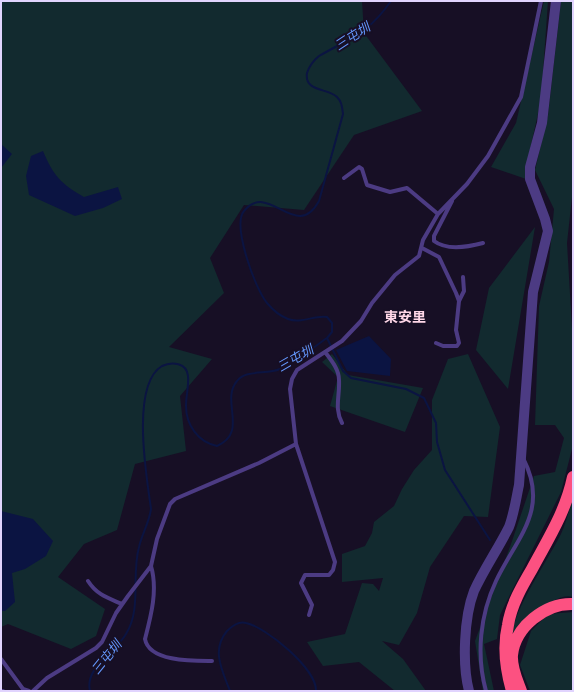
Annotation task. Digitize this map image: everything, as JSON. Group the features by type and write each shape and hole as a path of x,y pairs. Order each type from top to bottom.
{"highway":[{"path":"512,691 508,674 506,646 508,625 522,586 557,523 570,491 573,477"},
{"path":"521,691 512,663 515,643 521,631 540,613 553,607 573,604"}],"street":[{"path":"469,691 464,664 465,634 474,593 513,515 520,485 533,292 548,231 530,178 530,167 542,123 556,1"}],"lane":[{"path":"309,615 312,605 301,583 302,578 305,575 329,575 333,570 335,562 296,444 290,389 292,379 297,370 336,346 361,321 394,275 418,256 422,248 425,235 438,214 484,162 521,97 541,1"},
{"path":"344,178 360,167 367,185 390,192 407,188 438,214"},
{"path":"453,197 434,236 434,241 439,244 452,246 469,246 482,243"},
{"path":"422,248 439,257 459,301"},
{"path":"436,344 448,347 457,346 459,342 456,330 459,301 464,291 463,277"},
{"path":"325,352 337,370 340,379 337,415 342,423"},
{"path":"212,661 190,661 169,658 151,651 146,646 145,639 154,594 154,577 151,566 157,539 170,504 175,499 258,463 296,444"},
{"path":"486,691 481,674 480,640 486,604 496,580 525,530 533,509 534,488 531,475 522,456"},
{"path":"33,691 47,678 96,648 102,642 122,604 140,578 151,566"},
{"path":"88,581 101,595 122,604"},
{"path":"1,659 21,690 29,691"}],"green space":[{"path":"1,1 362,1 364,33 422,111 354,135 304,210 244,205 210,258 224,293 169,347 212,359 180,396 186,451 135,464 117,530 84,544 58,577 105,609 96,636 71,649 8,624 1,627"},
{"path":"544,1 548,1 541,100 526,168 526,179 491,167 516,123"},
{"path":"561,1 573,1 573,188 567,243 573,345 573,445 561,492 500,615 497,639 484,644 494,691 483,691 475,641 511,544 534,476 555,472 564,438 555,425 535,425 539,306 549,262 554,209 535,170 548,115"},
{"path":"535,227 508,389 476,350 489,288"},
{"path":"332,354 348,375 423,388 405,432 330,406 338,377 322,362"},
{"path":"468,354 500,427 488,517 464,516 430,567 417,613 399,645 382,641 403,659 426,691 395,691 359,662 323,666 307,642 345,634 362,583 373,584 379,591 383,578 342,582 342,554 365,546 372,533 374,522 394,506 402,489 414,470 432,450 432,400 448,359"},
{"path":"573,499 573,597 566,596 549,603 531,616 512,636 518,613 561,534"},
{"path":"573,612 573,691 530,691 520,665 531,631 548,614"}],"shaded area":[{"path":"1,144 12,154 1,168"},
{"path":"43,151 54,173 69,188 84,197 118,187 122,199 103,208 75,216 29,195 26,176 31,156"},
{"path":"369,336 391,359 390,376 347,371 336,350"},
{"path":"1,511 33,519 53,541 46,556 25,569 12,573 15,602 5,611 1,611"}],"waterway":[{"name":"三屯圳","path":"90,691 89,683 92,675 96,668 126,634 134,614 137,558 140,542 149,519 151,509 144,456 143,412 146,392 152,376 166,364 178,364 185,368 188,376 186,406 188,420 194,432 199,437 204,441 217,446 226,440 231,433 233,425 231,398 233,389 241,377 280,369 298,359 327,338 332,332 332,323 327,317 317,317 298,321 288,319 279,314 267,303 262,296 246,257 241,229 241,218 244,211 253,203 263,202 292,214 301,216 310,212 319,201 343,114 342,105 339,99 333,94 313,87 309,84 307,73 309,68 319,56 367,28 375,21 391,1"},
{"path":"327,338 343,371 351,378 406,389 424,398 436,423 437,442 445,470 490,540"},
{"name":"三屯圳","path":"230,691 221,668 219,653 220,645 222,638 227,631 236,624 241,623 255,626 266,632 289,650 308,672 314,682 316,691"}],"district":[{"name":"東安里","path":"405,316"}]}
